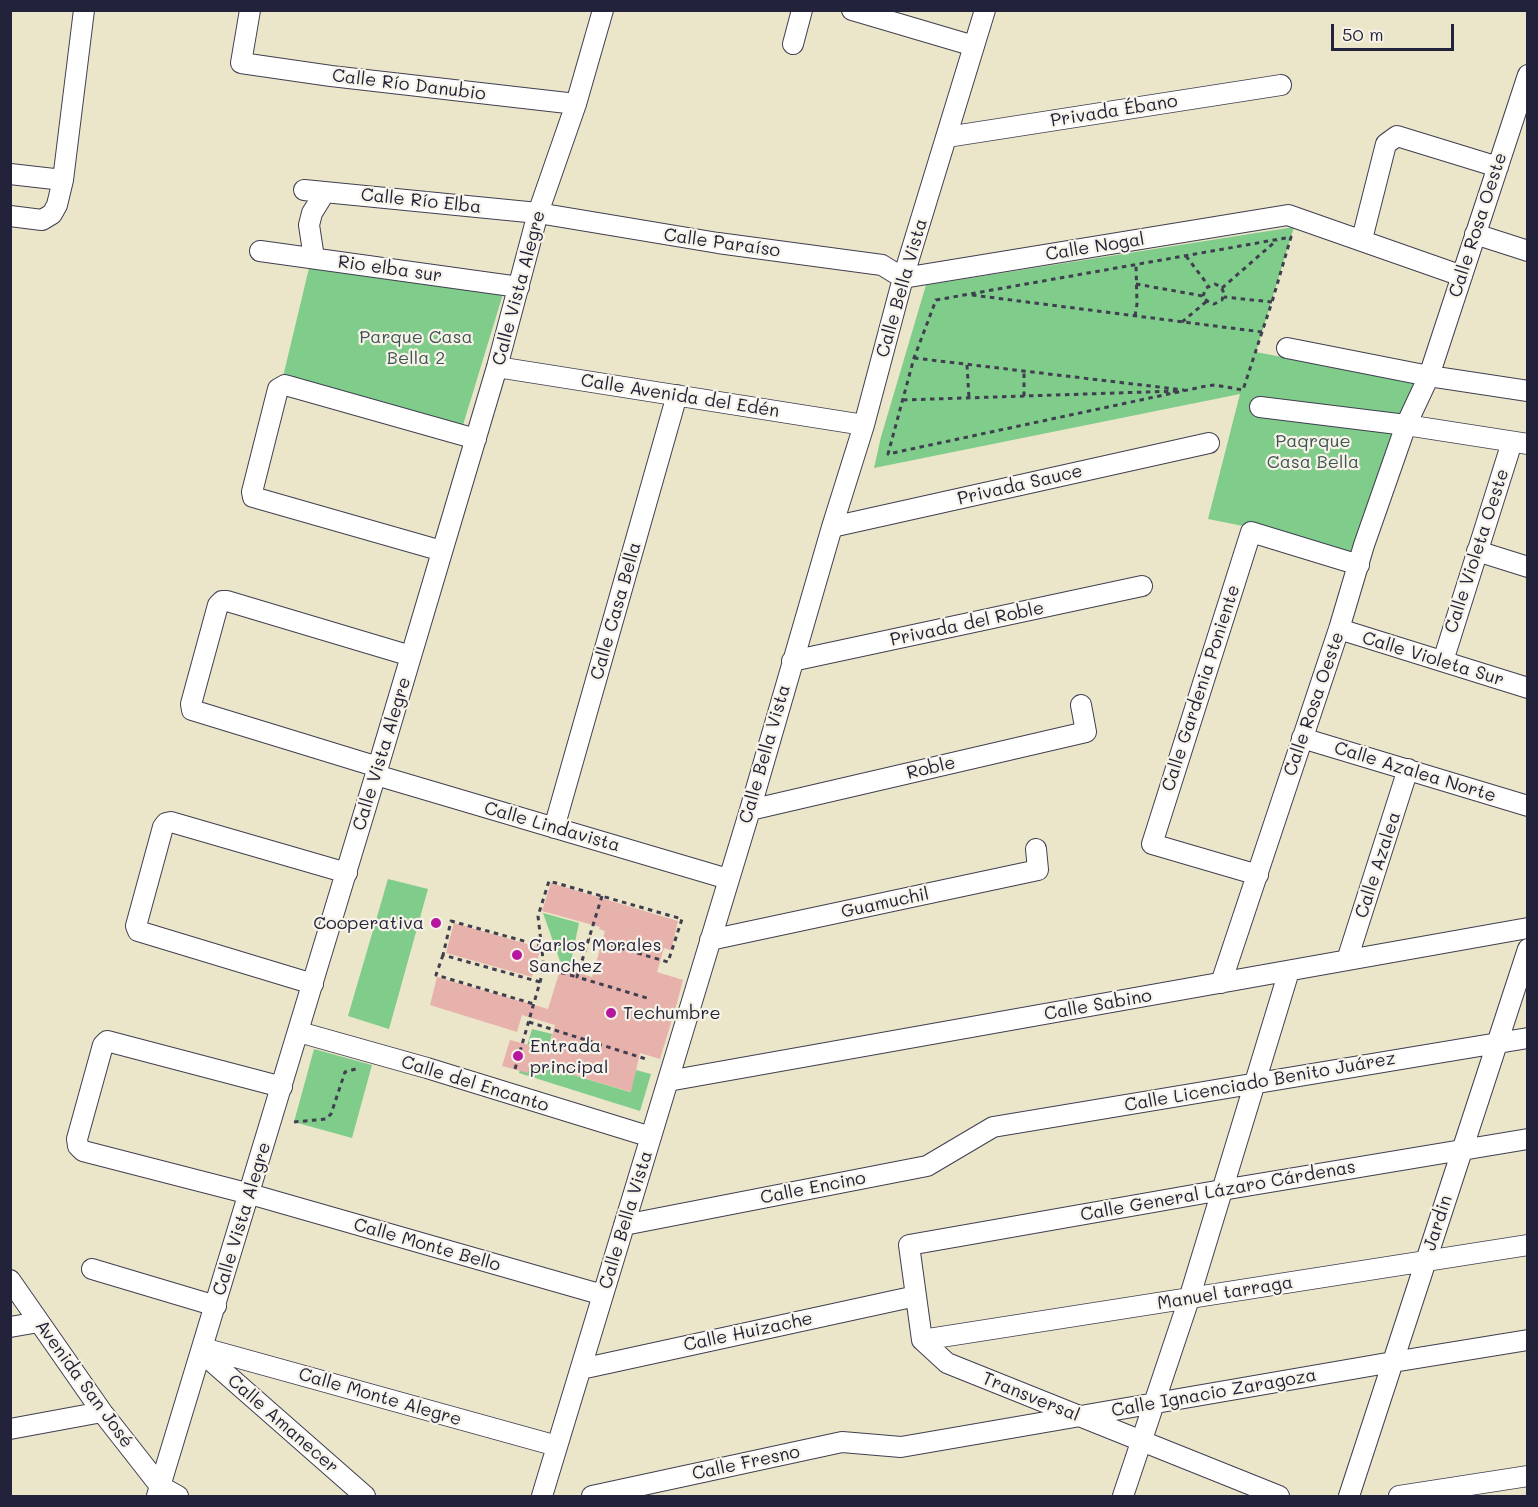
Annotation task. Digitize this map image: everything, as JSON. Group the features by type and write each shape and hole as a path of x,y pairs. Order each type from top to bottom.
{"street":[{"path":"10,216 42,220 52,214 57,205 63,180 84,10"},
{"name":"Calle Río Danubio","path":"250,10 241,63 576,105"},
{"name":"Calle Vista Alegre","path":"159,1491 476,439 538,213 576,105 603,10"},
{"path":"793,44 802,10"},
{"path":"852,10 974,46"},
{"name":"Calle Bella Vista","path":"542,1497 750,810 792,661 864,425 903,279 985,10"},
{"name":"Calle Rosa Oeste","path":"1221,983 1339,629 1364,545 1406,425 1429,375 1527,75"},
{"name":"Privada Ébano","path":"947,137 1281,85"},
{"path":"1461,276 1362,240 1386,144 1397,136 1498,166"},
{"path":"10,174 63,180"},
{"name":"Calle Río Elba","path":"304,190 538,213"},
{"path":"314,258 309,225 312,213 325,192"},
{"name":"Calle Paraíso","path":"538,213 718,243 882,265 903,279"},
{"name":"Calle Nogal","path":"903,279 1288,215 1362,240"},
{"path":"1475,234 1527,251"},
{"name":"Rio elba sur","path":"260,250 519,287"},
{"path":"1287,348 1527,391"},
{"name":"Calle Avenida del Edén","path":"497,366 864,425"},
{"path":"442,551 253,497 252,492 278,389 285,386 476,439"},
{"name":"Calle Casa Bella","path":"554,828 677,395"},
{"path":"1260,407 1406,425 1520,443"},
{"name":"Privada Sauce","path":"832,527 1209,443"},
{"name":"Calle Violeta Oeste","path":"1443,661 1477,551 1520,443"},
{"name":"Calle Gardenia Poniente","path":"1258,875 1152,844 1251,532 1359,565"},
{"path":"1477,551 1527,567"},
{"name":"Privada del Roble","path":"792,661 1142,586"},
{"name":"Calle Lindavista","path":"411,656 227,601 222,602 218,605 191,704 192,710 554,828 728,879"},
{"name":"Calle Violeta Sur","path":"1339,629 1527,688"},
{"name":"Roble","path":"750,810 1086,732 1081,705"},
{"name":"Calle Azalea Norte","path":"1302,738 1527,806"},
{"name":"Calle Azalea","path":"1347,960 1408,769"},
{"path":"313,984 138,931 136,926 166,823 171,822 347,873"},
{"name":"Guamuchil","path":"710,940 1038,870 1036,849"},
{"name":"Calle Sabino","path":"668,1081 1527,928"},
{"name":"Jardin","path":"1349,1497 1527,949"},
{"path":"1123,1497 1189,1299 1289,970"},
{"name":"Calle del Encanto","path":"299,1032 651,1137"},
{"name":"Calle Licenciado Benito Juárez","path":"993,1127 1527,1038"},
{"name":"Calle Monte Bello","path":"282,1087 107,1041 103,1045 77,1138 78,1146 83,1151 250,1194 603,1294"},
{"name":"Calle Encino","path":"624,1225 927,1166 993,1127"},
{"name":"Calle General Lázaro Cárdenas","path":"916,1296 909,1245 1527,1139"},
{"name":"Manuel tarraga","path":"922,1340 1527,1245"},
{"path":"92,1269 216,1306"},
{"name":"Avenida San José","path":"10,1280 159,1491"},
{"path":"916,1296 922,1340"},
{"name":"Calle Huizache","path":"581,1369 916,1296"},
{"path":"10,1327 39,1322"},
{"name":"Transversal","path":"922,1340 947,1363 1280,1497"},
{"name":"Calle Ignacio Zaragoza","path":"901,1447 1527,1340"},
{"name":"Calle Monte Alegre","path":"202,1350 557,1446"},
{"name":"Calle Amanecer","path":"202,1350 365,1497"},
{"path":"10,1430 102,1412"},
{"name":"Calle Fresno","path":"592,1497 842,1442 901,1447"},
{"path":"1399,1497 1527,1476"},
{"path":"159,1491 178,1497"}],"path":[{"path":"1291,237 1243,390 1215,385 888,454 914,358 936,300 1186,256 1291,237"},
{"path":"1222,288 1278,239"},
{"path":"1186,256 1208,286"},
{"path":"1135,316 1136,264"},
{"path":"1136,284 1203,296 1207,301 1217,304 1224,297"},
{"path":"1203,296 1208,286 1215,284 1222,288 1224,297"},
{"path":"968,294 1262,332"},
{"path":"1224,297 1272,302"},
{"path":"1182,322 1207,301"},
{"path":"914,358 1188,390"},
{"path":"968,365 969,398"},
{"path":"1024,371 1024,396"},
{"path":"903,400 1188,390"},
{"path":"515,1069 544,968 538,916 549,881 682,919 668,962 589,939"},
{"path":"577,977 602,896"},
{"path":"534,1004 436,975 451,921 542,946"},
{"path":"443,955 540,982"},
{"path":"544,968 647,998"},
{"path":"529,1022 646,1059"},
{"path":"294,1122 326,1119 331,1114 345,1072 365,1066"}],"green space":[{"name":"Paqrque Casa Bella","path":"1294,227 1256,352 1431,386 1414,426 1368,563 1253,528 1208,519 1240,394 874,468 926,285"},
{"name":"Parque Casa Bella 2","path":"309,268 503,294 463,425 282,381"},
{"path":"388,879 428,889 389,1029 348,1016"},
{"path":"543,913 579,923 570,966 560,961"},
{"path":"532,1029 552,1034 543,1066 630,1092 636,1070 651,1074 640,1111 519,1073"},
{"path":"314,1049 372,1065 352,1138 294,1122"}],"building":[{"path":"551,883 678,921 671,950 664,948 657,972 683,980 677,1003 660,1059 640,1053 631,1092 530,1062 528,1073 502,1066 510,1040 548,1050 555,1025 522,1015 517,1032 430,1005 437,977 548,1009 561,967 592,977 605,931 599,929 600,927 542,911"},
{"path":"454,923 541,948 532,977 446,953"}],"place":[{"name":"Cooperativa","path":"436,923"},
{"name":"Carlos Morales Sanchez","path":"517,955"},
{"name":"Techumbre","path":"611,1013"},
{"name":"Entrada principal","path":"518,1056"}]}
